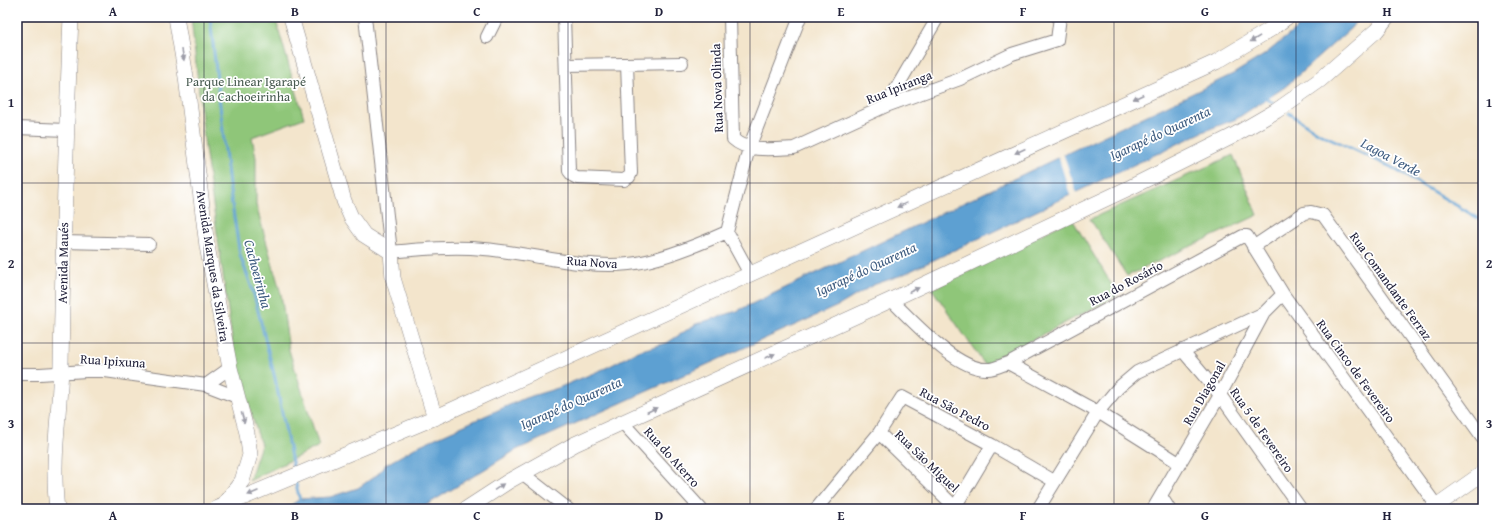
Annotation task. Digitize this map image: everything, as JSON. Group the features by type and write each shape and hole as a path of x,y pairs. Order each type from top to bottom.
{"street":[{"name":"Avenida Maués","path":"57,509 54,488 61,372 66,130 71,17"},
{"name":"Avenida Marques da Silveira","path":"176,17 186,77 207,246 230,368 247,432 250,455 242,481 232,497 219,508"},
{"path":"291,17 344,201 351,217 364,234 391,252"},
{"path":"365,17 393,278 435,418"},
{"path":"487,37 497,17"},
{"path":"564,17 570,174 577,178 624,180 629,177 632,166 627,64"},
{"name":"Rua Nova Olinda","path":"730,17 733,139 749,148"},
{"path":"750,274 727,232 749,148 800,17"},
{"path":"886,106 938,17"},
{"name":"Rua Ipiranga","path":"749,148 794,148 886,106 960,79 1012,54 1057,40 1060,17"},
{"path":"219,508 435,418 1216,62 1271,29 1287,17"},
{"path":"466,509 522,473 576,444 1131,188 1276,112 1320,80 1377,30 1388,17"},
{"path":"566,65 682,63"},
{"path":"17,128 66,130"},
{"name":"Rua Comandante Ferraz","path":"1253,248 1304,212 1323,215 1483,438"},
{"name":"Rua Nova","path":"391,252 443,247 484,249 602,265 630,264 687,249 727,232"},
{"name":"Rua do Rosário","path":"891,300 926,334 958,359 976,368 988,370 1008,363 1243,236 1247,236 1253,248"},
{"path":"63,242 149,244"},
{"name":"Rua Cinco de Fevereiro","path":"1253,248 1283,294 1436,508"},
{"name":"Rua Diagonal","path":"1153,509 1220,395 1264,313 1283,294"},
{"path":"1038,509 1098,412 1118,388 1137,372 1264,313"},
{"name":"Rua 5 de Fevereiro","path":"1182,350 1220,395 1301,509"},
{"path":"1008,363 1098,412 1179,463"},
{"path":"206,385 230,368"},
{"name":"Rua Ipixuna","path":"17,374 105,371 206,385 237,397"},
{"name":"Rua São Pedro","path":"816,509 879,433 902,397 992,445 1054,481"},
{"name":"Rua do Aterro","path":"623,423 701,509"},
{"name":"Rua São Miguel","path":"879,433 956,508"},
{"path":"956,508 992,445"},
{"path":"522,473 568,509"},
{"path":"1436,508 1483,473"},
{"path":"1161,496 1169,509"}],"green space":[{"name":"Parque Linear Igarapé da Cachoeirinha","path":"191,17 275,17 304,118 252,137 256,158 256,205 281,294 289,350 319,446 249,481 261,445 235,360 205,148"},
{"path":"1233,155 1258,215 1127,276 1090,219"},
{"path":"1072,219 1118,295 985,365 932,289"}],"water":[{"name":"Igarapé do Quarenta","path":"1311,17 1359,17 1351,28 1285,87 1236,119 1207,130 902,275 873,285 840,305 516,450 420,509 285,509 300,499 330,497 358,488 378,474 385,465 420,445 525,398 558,388 608,367 638,351 667,343 696,324 737,311 1233,74 1264,55"}],"pier":[{"path":"1063,153 1077,194 1071,198 1058,155"}],"waterway":[{"name":"Cachoeirinha","path":"210,17 229,185 240,255 253,291 275,378 294,472"},
{"name":"Lagoa Verde","path":"1264,97 1273,103"},
{"name":"Lagoa Verde","path":"1289,113 1319,133 1391,167 1483,221"},
{"name":"Cachoeirinha","path":"295,480 302,509"}]}
